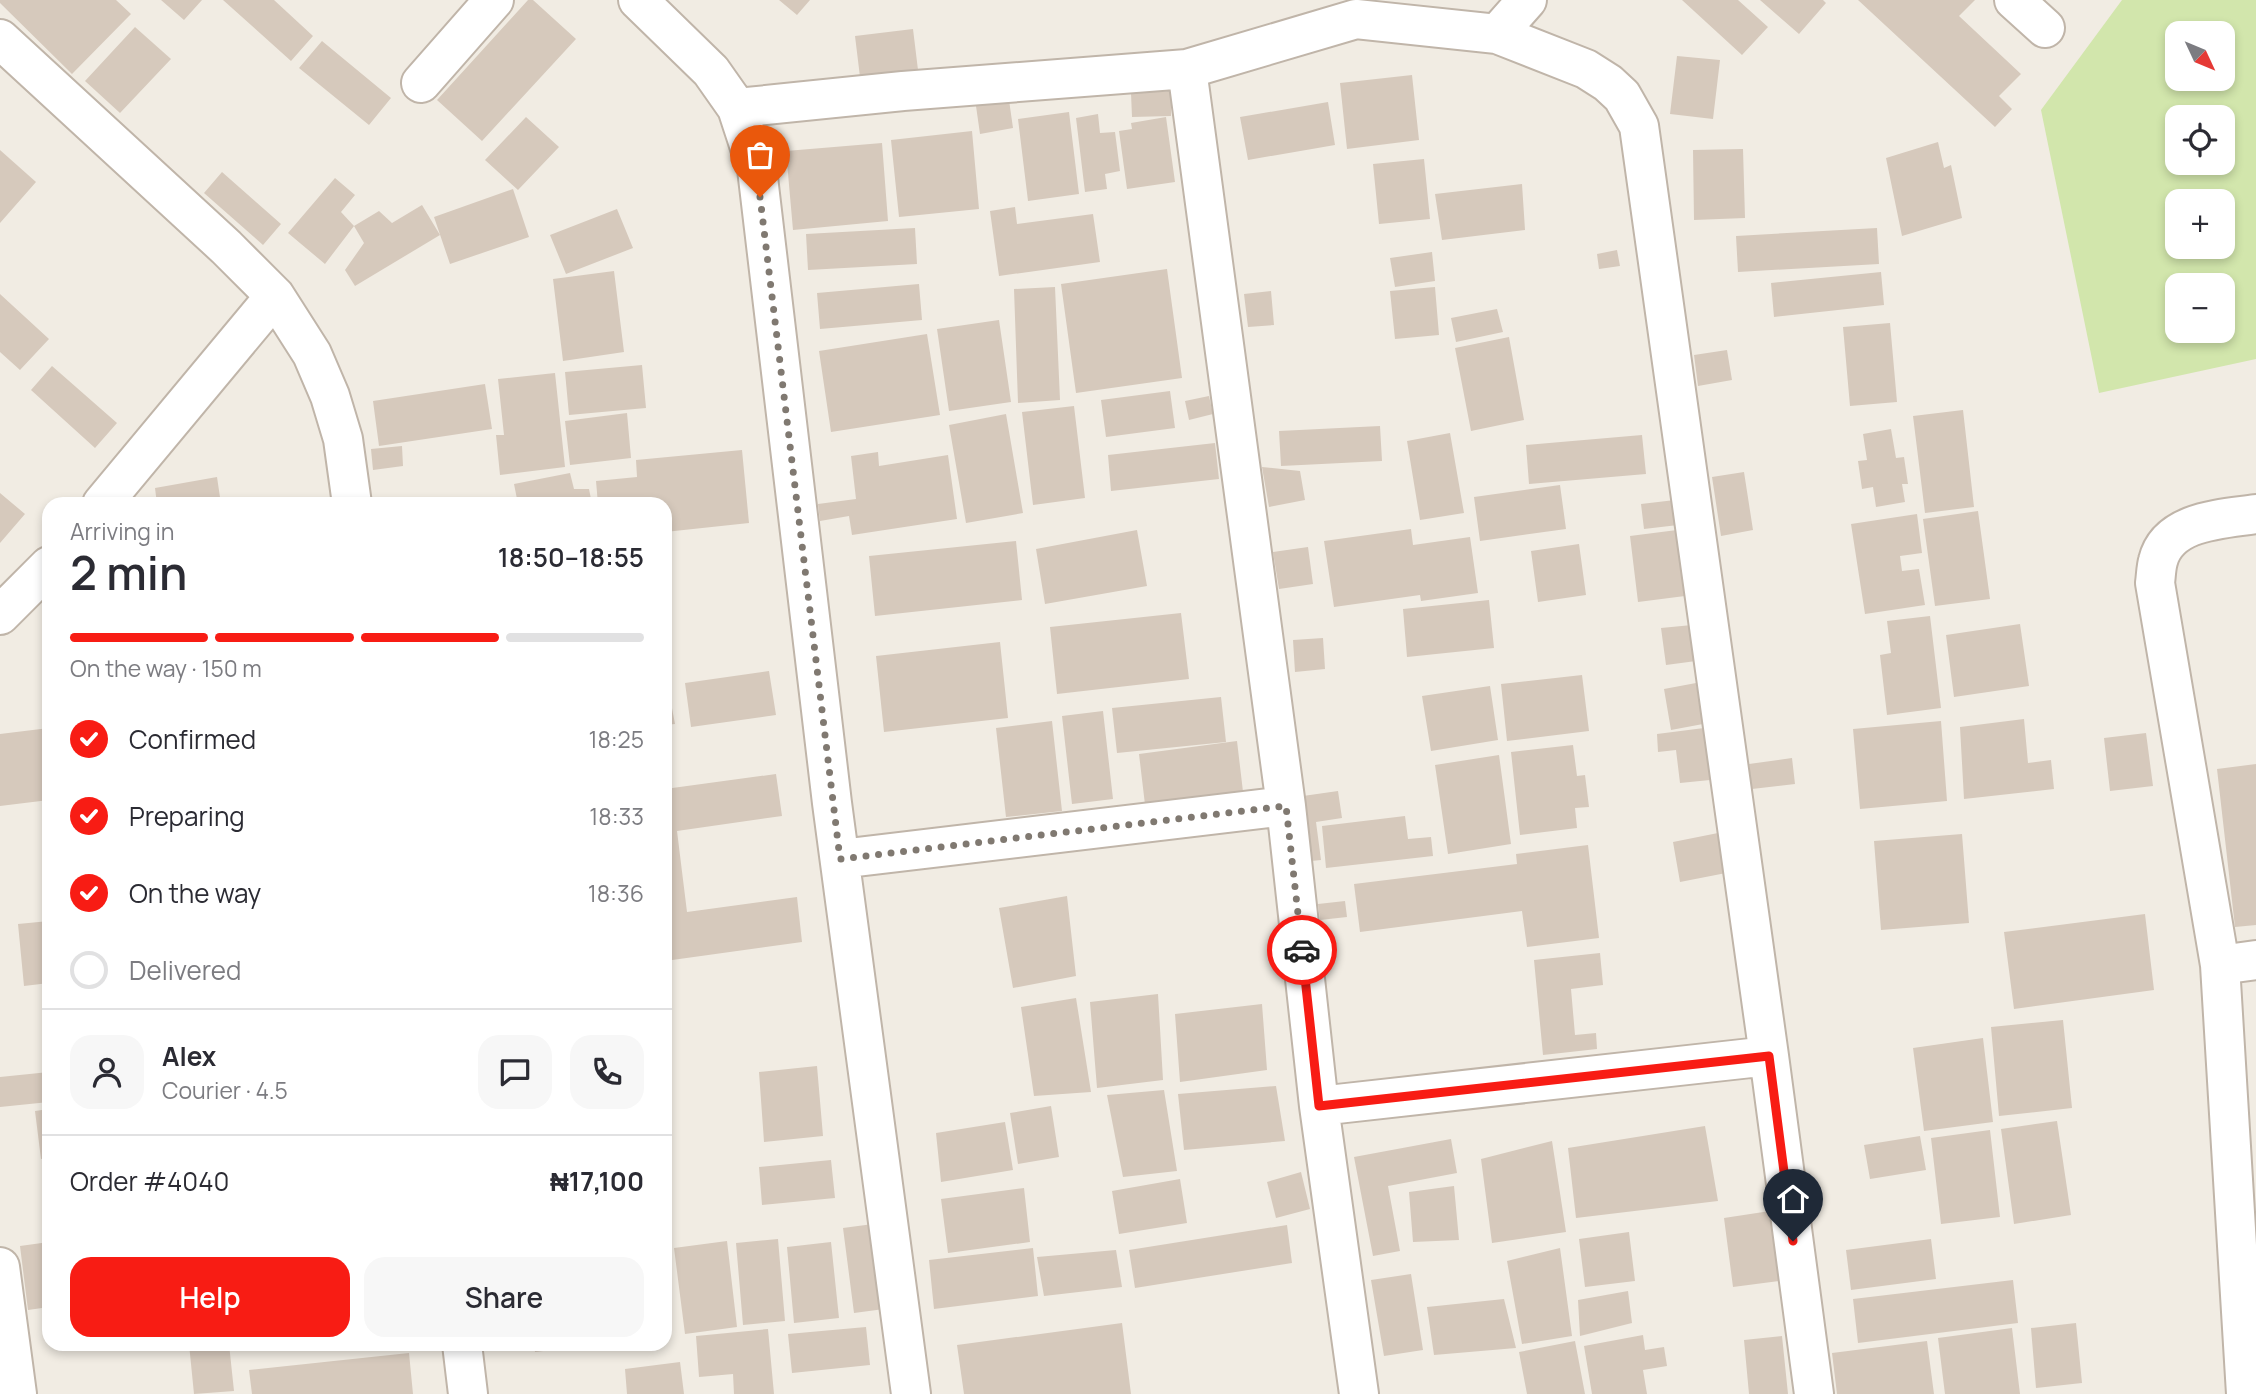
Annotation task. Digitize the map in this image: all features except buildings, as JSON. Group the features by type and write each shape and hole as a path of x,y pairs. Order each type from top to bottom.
{"street":[{"path":"421,83 494,0"},
{"path":"638,0 711,71 737,108 757,169 840,859 911,1394"},
{"path":"1497,34 1527,0"},
{"path":"2014,0 2045,27"},
{"path":"737,108 916,90 1187,69 1345,10 1497,34 1586,69 1622,96 1639,126 1814,1394"},
{"path":"0,39 226,247 275,296 312,354 330,396 343,439 351,497"},
{"path":"1187,69 1286,806 1319,1106 1359,1394"},
{"path":"108,497 275,296"},
{"path":"2246,1394 2238,962 2155,583 2158,559 2169,541 2189,526 2256,514"},
{"path":"0,615 42,573"},
{"path":"840,859 1286,806"},
{"path":"1319,1106 1769,1056"},
{"path":"0,1267 17,1394"},
{"path":"463,1351 468,1394"}],"green space":[{"path":"2122,0 2256,0 2256,359 2099,393 2041,110"}],"way so far":[{"path":"760,197 840,859 1286,806 1302,950"}],"route":[{"path":"1302,950 1319,1106 1769,1056 1793,1241"}]}
